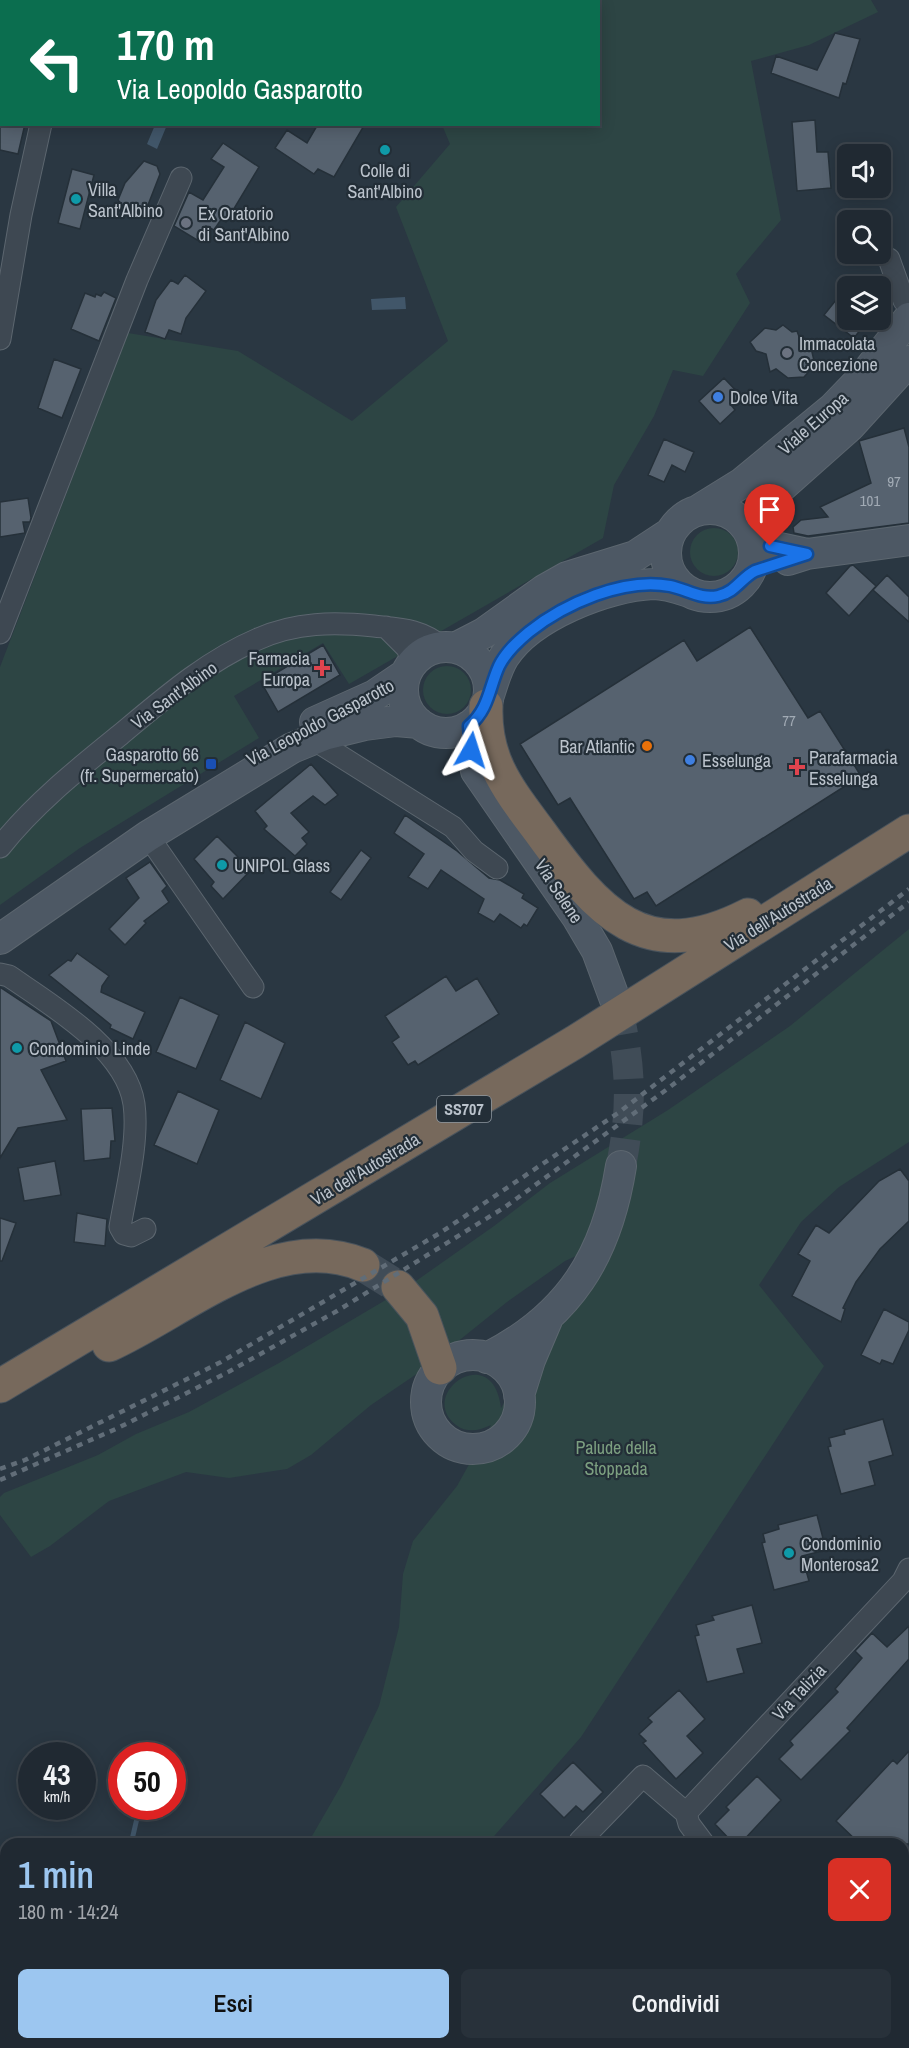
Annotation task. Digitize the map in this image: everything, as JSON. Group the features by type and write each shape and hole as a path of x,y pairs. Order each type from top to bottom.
{"highway":[{"path":"482,709 496,768 507,788 582,890 612,916 646,932 689,934 725,926 762,908 875,838 909,825"},
{"name":"Via dell'Autostrada","path":"7,1382 575,1042 909,831"},
{"path":"7,1382 97,1351 260,1266 308,1254 338,1256 363,1265"},
{"path":"398,1287 422,1316 440,1368"}],"main road":[{"name":"Viale Europa","path":"700,509 742,483 833,408 886,349 909,318"},
{"name":"Viale Europa","path":"751,537 773,497 783,484 850,426 909,361"},
{"name":"Via Leopoldo Gasparotto","path":"148,836 165,818 230,772 315,722 375,695 410,668 421,655 484,633 544,590 567,578 635,556 670,533 688,514 700,509"},
{"path":"482,709 505,656 530,631 554,616 619,589 656,584 702,597 716,597 729,593 748,574 753,562 751,537 745,526 730,514 713,509 700,509"},
{"path":"670,533 666,546 670,573 678,584 689,592"},
{"path":"751,537 770,546 807,554"},
{"path":"748,574 807,554 909,540"},
{"path":"449,647 467,652 481,665 489,682 482,709"},
{"name":"Via Leopoldo Gasparotto","path":"410,668 404,687 405,700 425,726"},
{"name":"Via Leopoldo Gasparotto","path":"0,939 148,836 273,760 313,739 341,730 380,722 425,726 444,733 482,709"},
{"name":"Via Selene","path":"482,709 473,760 485,786 552,878 597,951 617,1005"},
{"name":"Via Selene","path":"425,726 455,764 471,780 485,786"},
{"path":"488,1358 547,1320 566,1300 593,1259 613,1206 621,1166"},
{"path":"519,1395 530,1360 547,1320"},
{"path":"466,1355 488,1358 506,1369 515,1381 520,1409 507,1435 495,1444 481,1449 466,1449 453,1445 440,1437 431,1425 426,1411 428,1386 440,1368 466,1355"}],"street":[{"path":"0,339 21,215 41,126"},
{"path":"0,633 6,601 181,178"},
{"path":"891,264 904,301 909,304"},
{"name":"Via Sant'Albino","path":"0,847 16,827 80,768 174,689 258,638 308,624 335,622 399,627 418,632 449,647"},
{"path":"386,627 407,648 410,668"},
{"path":"341,730 339,745 346,762"},
{"path":"313,739 346,762 453,827 474,851 497,868"},
{"path":"148,836 253,987"},
{"path":"0,974 9,976 66,1016 106,1052 126,1082 134,1104 133,1133 120,1227 124,1233 131,1236 145,1229"},
{"name":"Via Talizia","path":"686,1813 903,1581 909,1569"},
{"path":"583,1838 643,1776 686,1813 689,1824 700,1838"}],"green space":[{"path":"600,0 871,0 878,12 809,45 751,61 781,220 736,274 750,303 703,376 673,370 654,416 614,485 603,538 349,684 323,643 234,696 259,738 80,848 0,905 0,667 128,333 238,351 352,421 448,341 396,207 450,144 442,126 600,126"},
{"path":"709,528 719,528 731,535 738,547 738,557 731,569 719,576 709,576 694,565 690,557 690,547 701,532"},
{"path":"442,666 452,666 464,673 471,685 471,695 464,707 452,714 442,714 427,703 423,695 423,685 434,670"},
{"name":"Palude della Stoppada","path":"909,929 909,1142 839,1187 801,1222 759,1285 824,1366 581,1737 492,1838 311,1838 342,1784 379,1706 399,1627 403,1574 413,1541 457,1486 491,1425 474,1430 460,1428 446,1413 445,1400 451,1388 460,1379 473,1375 485,1377 495,1388 501,1408 518,1380 576,1256 565,1261 507,1302 421,1371 371,1405 311,1455 287,1469 229,1478 186,1472 109,1501 50,1546 31,1557 0,1515 0,1497 4,1493 98,1455 136,1434 189,1412 279,1363 406,1288 550,1183 668,1110 790,1026"}],"water":[{"path":"155,126 167,126 157,149 147,144"},
{"path":"405,297 406,309 372,310 371,299"}],"building":[{"path":"835,33 860,39 846,84 843,83 839,98 771,73 776,56 817,70"},
{"path":"815,120 817,152 828,152 831,188 797,191 792,122"},
{"path":"0,126 25,126 18,154 0,150"},
{"path":"317,126 364,126 334,177 318,169 314,174 275,148 287,130 307,143"},
{"path":"223,143 259,167 226,222 222,218 214,230 206,226 197,240 174,226 189,192 203,200 224,167 211,159"},
{"path":"144,161 157,166 160,174 148,205 136,214 125,209 118,200 125,183"},
{"name":"Villa Sant'Albino","path":"72,169 94,175 80,229 58,223"},
{"path":"185,275 206,291 186,318 181,334 169,330 165,339 145,332 156,300 171,280 178,284"},
{"path":"104,292 116,298 99,341 71,329 85,293 95,297 96,294 101,296"},
{"path":"837,299 837,325 824,315"},
{"name":"Immacolata Concezione","path":"783,325 792,332 797,331 801,342 812,352 815,365 804,377 788,378 776,369 770,372 766,354 756,351 750,342 765,328 776,330"},
{"path":"844,330 860,330 854,338"},
{"path":"54,359 81,369 62,418 38,408"},
{"path":"724,378 742,397 732,406 735,410 720,424 699,401"},
{"path":"904,428 909,447 909,523 808,536 794,533 793,527 801,520 828,517 820,507 871,483 859,441"},
{"path":"664,439 694,452 685,472 672,465 664,482 648,475"},
{"path":"28,498 31,518 30,522 23,522 25,533 0,537 0,502"},
{"path":"853,565 876,586 849,616 826,593"},
{"path":"887,575 909,597 909,622 873,590"},
{"name":"Esselunga","path":"750,627 808,718 820,711 861,776 656,906 647,892 634,899 570,798 558,805 520,744 684,640 697,661"},
{"path":"323,645 340,675 278,712 261,682"},
{"path":"311,764 338,795 325,805 313,796 291,813 309,832 302,838 307,844 295,856 264,829 267,826 255,811"},
{"path":"405,815 457,851 489,878 500,880 524,894 522,898 538,908 527,926 524,924 521,928 500,914 494,922 478,913 484,899 441,870 428,889 408,877 424,854 394,833"},
{"name":"UNIPOL Glass","path":"217,836 251,870 223,899 211,886 214,882 194,859"},
{"path":"361,850 371,858 341,900 330,892"},
{"path":"150,862 167,886 162,891 169,902 144,921 146,923 125,945 109,929 139,898 126,878"},
{"path":"77,953 109,976 101,992 145,1012 133,1039 110,1028 111,1025 49,975 68,960 71,961"},
{"path":"446,976 456,991 477,978 499,1014 418,1065 415,1061 408,1065 392,1042 399,1037 385,1016"},
{"name":"Condominio Linde","path":"0,987 51,1021 66,1061 41,1070 67,1120 18,1128 0,1158"},
{"path":"180,997 219,1015 196,1069 156,1052"},
{"path":"245,1022 285,1043 261,1099 220,1080"},
{"path":"178,1091 219,1110 197,1164 154,1145"},
{"path":"112,1108 115,1141 111,1141 110,1158 84,1161 81,1109"},
{"path":"55,1161 61,1195 24,1201 18,1168"},
{"path":"900,1169 909,1181 909,1221 880,1249 856,1282 843,1308 845,1309 841,1322 792,1296 810,1261 798,1254 816,1225 829,1233 879,1181"},
{"path":"77,1213 107,1219 105,1246 74,1242"},
{"path":"0,1218 16,1223 2,1261 0,1261"},
{"path":"884,1309 909,1322 909,1330 893,1364 882,1360 880,1364 861,1355"},
{"path":"883,1419 893,1455 869,1462 875,1485 841,1494 828,1447 831,1446 829,1438 845,1434 844,1430"},
{"name":"Condominio Monterosa2","path":"817,1515 826,1550 802,1556 809,1581 774,1590 762,1543 765,1542 763,1534 779,1529 778,1525"},
{"path":"752,1605 762,1643 737,1649 744,1673 707,1682 695,1636 699,1635 696,1625 714,1620 712,1616"},
{"path":"909,1626 909,1659 847,1728 850,1731 801,1780 779,1759 793,1745 790,1741 838,1692 835,1689 862,1658 855,1651 872,1633 887,1647"},
{"path":"679,1690 705,1719 687,1736 703,1753 676,1779 643,1743 646,1741 639,1734 652,1722 648,1718"},
{"path":"909,1751 909,1838 854,1838 836,1821 893,1760 897,1764"},
{"path":"573,1762 603,1792 583,1812 576,1806 564,1818 540,1794"},
{"path":"757,1776 781,1800 746,1838 728,1838 715,1824 729,1810 726,1807"}],"waterway":[{"path":"132,1838 137,1820"}],"tunnel":[{"path":"617,1005 628,1066 629,1085 629,1104 621,1166"},
{"path":"363,1265 398,1287"}],"railway":[{"path":"0,1469 25,1460 221,1362 440,1233 618,1113 909,889"},
{"path":"0,1480 118,1428 230,1371 337,1311 505,1207 666,1090 909,902"}],"place":[{"name":"Colle di Sant'Albino","path":"385,150"},
{"name":"Villa Sant'Albino","path":"76,199"},
{"name":"Ex Oratorio di Sant'Albino","path":"186,223"},
{"name":"Immacolata Concezione","path":"787,353"},
{"name":"Dolce Vita","path":"718,397"},
{"name":"Farmacia Europa","path":"322,668"},
{"name":"Bar Atlantic","path":"647,746"},
{"name":"Esselunga","path":"690,760"},
{"name":"Gasparotto 66 (fr. Supermercato)","path":"211,764"},
{"name":"Parafarmacia Esselunga","path":"797,767"},
{"name":"UNIPOL Glass","path":"222,865"},
{"name":"Condominio Linde","path":"17,1048"},
{"name":"Condominio Monterosa2","path":"789,1553"}],"route":[{"path":"471,750 469,726 479,718 486,706 498,668 505,656 530,631 581,602 619,589 656,584 671,586 702,597 716,597 738,587 748,574 807,554 770,546"}]}
